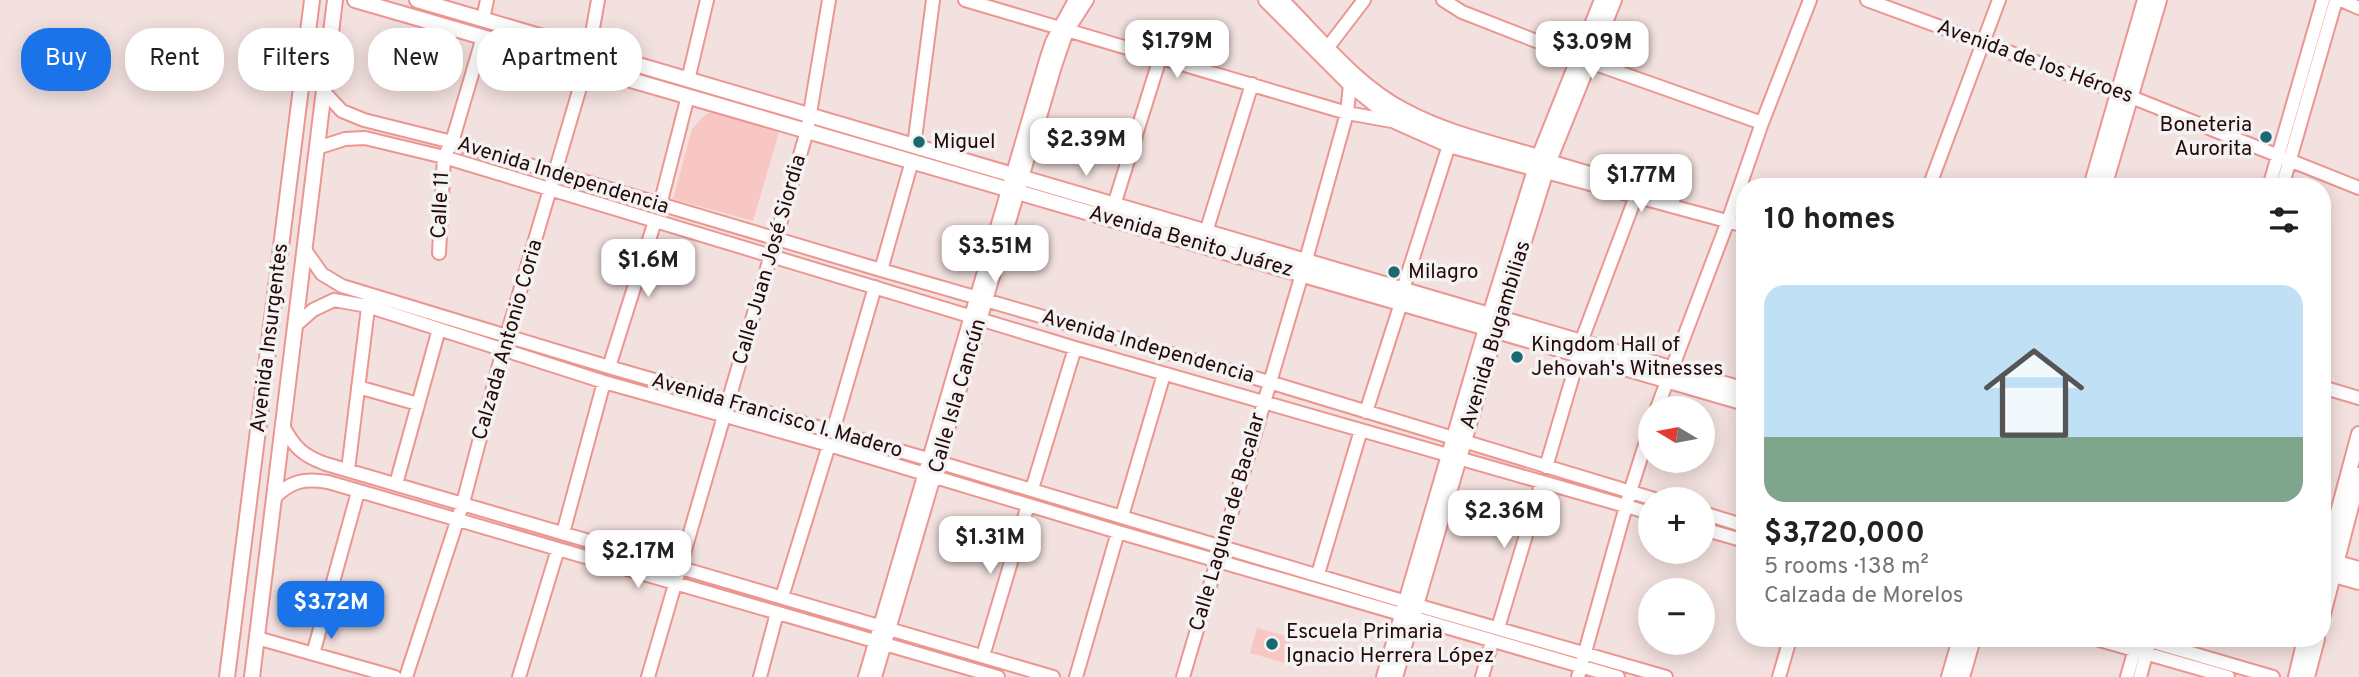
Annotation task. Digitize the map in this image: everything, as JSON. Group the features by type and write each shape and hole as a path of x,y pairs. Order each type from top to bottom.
{"main road":[{"name":"Avenida Insurgentes","path":"308,28 312,0"},
{"name":"Avenida Insurgentes","path":"332,28 335,0"},
{"name":"Avenida Benito Juárez","path":"355,0 477,35"},
{"name":"Avenida Benito Juárez","path":"416,0 513,28"},
{"path":"1266,0 1356,77 1403,111 1542,165"},
{"path":"1281,0 1350,84 1397,122 1449,145 1542,165"},
{"name":"Avenida Bugambilias","path":"1585,60 1602,0"},
{"name":"Avenida Bugambilias","path":"1384,677 1409,609 1542,165 1585,60 1615,0"},
{"path":"2107,178 2146,0"},
{"path":"2094,178 2159,0"},
{"name":"Avenida Benito Juárez","path":"642,66 914,146 1015,184 1669,374 1736,399"},
{"name":"Avenida Benito Juárez","path":"642,83 912,161 1114,205 1206,232 1303,267"},
{"name":"Avenida Insurgentes","path":"228,674 301,91"},
{"name":"Avenida Insurgentes","path":"253,676 325,93"},
{"name":"Avenida Benito Juárez","path":"1669,374 1736,388"},
{"path":"2331,547 2359,434"},
{"path":"2331,553 2359,475"},
{"path":"242,559 267,562"},
{"path":"2331,567 2359,569"},
{"path":"2331,569 2359,582"},
{"name":"Avenida Bugambilias","path":"1395,677 1409,609"},
{"path":"1949,677 1958,647"},
{"path":"1962,677 1971,647"},
{"path":"2296,677 2303,647"},
{"path":"2307,677 2315,647"},
{"path":"228,674 253,676"}],"street":[{"path":"483,19 487,0"},
{"name":"Calzada Antonio Coria","path":"592,28 598,0"},
{"path":"688,80 707,0"},
{"name":"Calle Juan José Siordia","path":"648,677 807,131 830,0"},
{"path":"914,146 933,0"},
{"path":"965,0 1347,113 1397,122"},
{"name":"Calle Isla Cancún","path":"865,677 885,627 1015,184 1063,30 1075,0"},
{"name":"Calle Isla Cancún","path":"1063,30 1087,0"},
{"path":"1325,51 1364,0"},
{"path":"1443,0 1484,21 1585,60 1762,123"},
{"path":"1743,178 1810,0"},
{"name":"Avenida de los Héroes","path":"1867,0 2125,95 2359,188"},
{"path":"1932,178 1999,0"},
{"path":"2282,178 2284,158 2323,0"},
{"path":"2274,178 2284,158 2339,0 2359,8"},
{"path":"444,157 452,142 477,57"},
{"path":"1114,205 1160,58"},
{"path":"1206,232 1252,84"},
{"name":"Calle Laguna de Bacalar","path":"1183,677 1347,113 1350,84"},
{"name":"Calzada Antonio Coria","path":"406,677 463,503 507,335 579,91"},
{"name":"Avenida Independencia","path":"325,93 342,111 364,120 452,142 1269,382 1638,494"},
{"path":"660,205 688,96"},
{"name":"Avenida Independencia","path":"317,148 345,139 365,138 444,157 1075,348 1638,510"},
{"path":"1366,412 1449,145"},
{"name":"Calle 11","path":"439,253 444,157"},
{"path":"881,270 912,161"},
{"path":"1542,165 1636,196 1736,218"},
{"path":"1542,165 1736,222"},
{"path":"1546,467 1580,348 1636,196"},
{"path":"1661,396 1736,198"},
{"path":"609,367 655,221"},
{"name":"Avenida Francisco I. Madero","path":"305,250 322,274 369,300 439,329 503,351 725,416 934,460 1318,574 1492,642 1618,677"},
{"path":"782,597 875,287"},
{"name":"Avenida Francisco I. Madero","path":"296,326 313,310 334,300 369,300 507,335 729,402 930,474 1216,561 1409,609 1499,628 1581,666 1666,677"},
{"path":"348,470 369,300"},
{"path":"396,484 439,329"},
{"path":"1032,489 1075,348"},
{"path":"1122,516 1164,374"},
{"path":"563,533 604,382"},
{"path":"358,387 418,404"},
{"path":"2331,390 2359,398"},
{"path":"2331,398 2359,406"},
{"path":"283,426 292,444 301,453 326,464 1053,677"},
{"path":"1318,574 1361,430"},
{"path":"1581,666 1638,467"},
{"path":"274,498 295,481 328,482 978,674 998,677"},
{"path":"1499,628 1542,482"},
{"path":"313,654 358,492"},
{"path":"983,656 1028,505"},
{"path":"1715,517 1736,523"},
{"path":"1076,677 1118,532"},
{"path":"1715,532 1736,538"},
{"path":"519,677 558,550"},
{"path":"760,677 777,613"},
{"path":"257,638 395,677"},
{"path":"1482,677 1492,642"},
{"name":"Calle Isla Cancún","path":"875,677 880,643"},
{"path":"1779,677 1788,647"},
{"path":"2127,677 2142,647"},
{"path":"2140,677 2144,647"},
{"path":"2154,647 2228,677"},
{"path":"2159,647 2273,677"}],"shaded area":[{"path":"727,106 782,122 753,221 673,199 692,129 706,114"},
{"path":"1257,628 1292,638 1285,663 1250,653"}],"place":[{"name":"Boneteria Aurorita","path":"2266,137"},
{"name":"Miguel","path":"919,142"},
{"name":"Milagro","path":"1394,272"},
{"name":"Kingdom Hall of Jehovah's Witnesses","path":"1517,357"},
{"name":"Escuela Primaria Ignacio Herrera López","path":"1272,644"}]}
